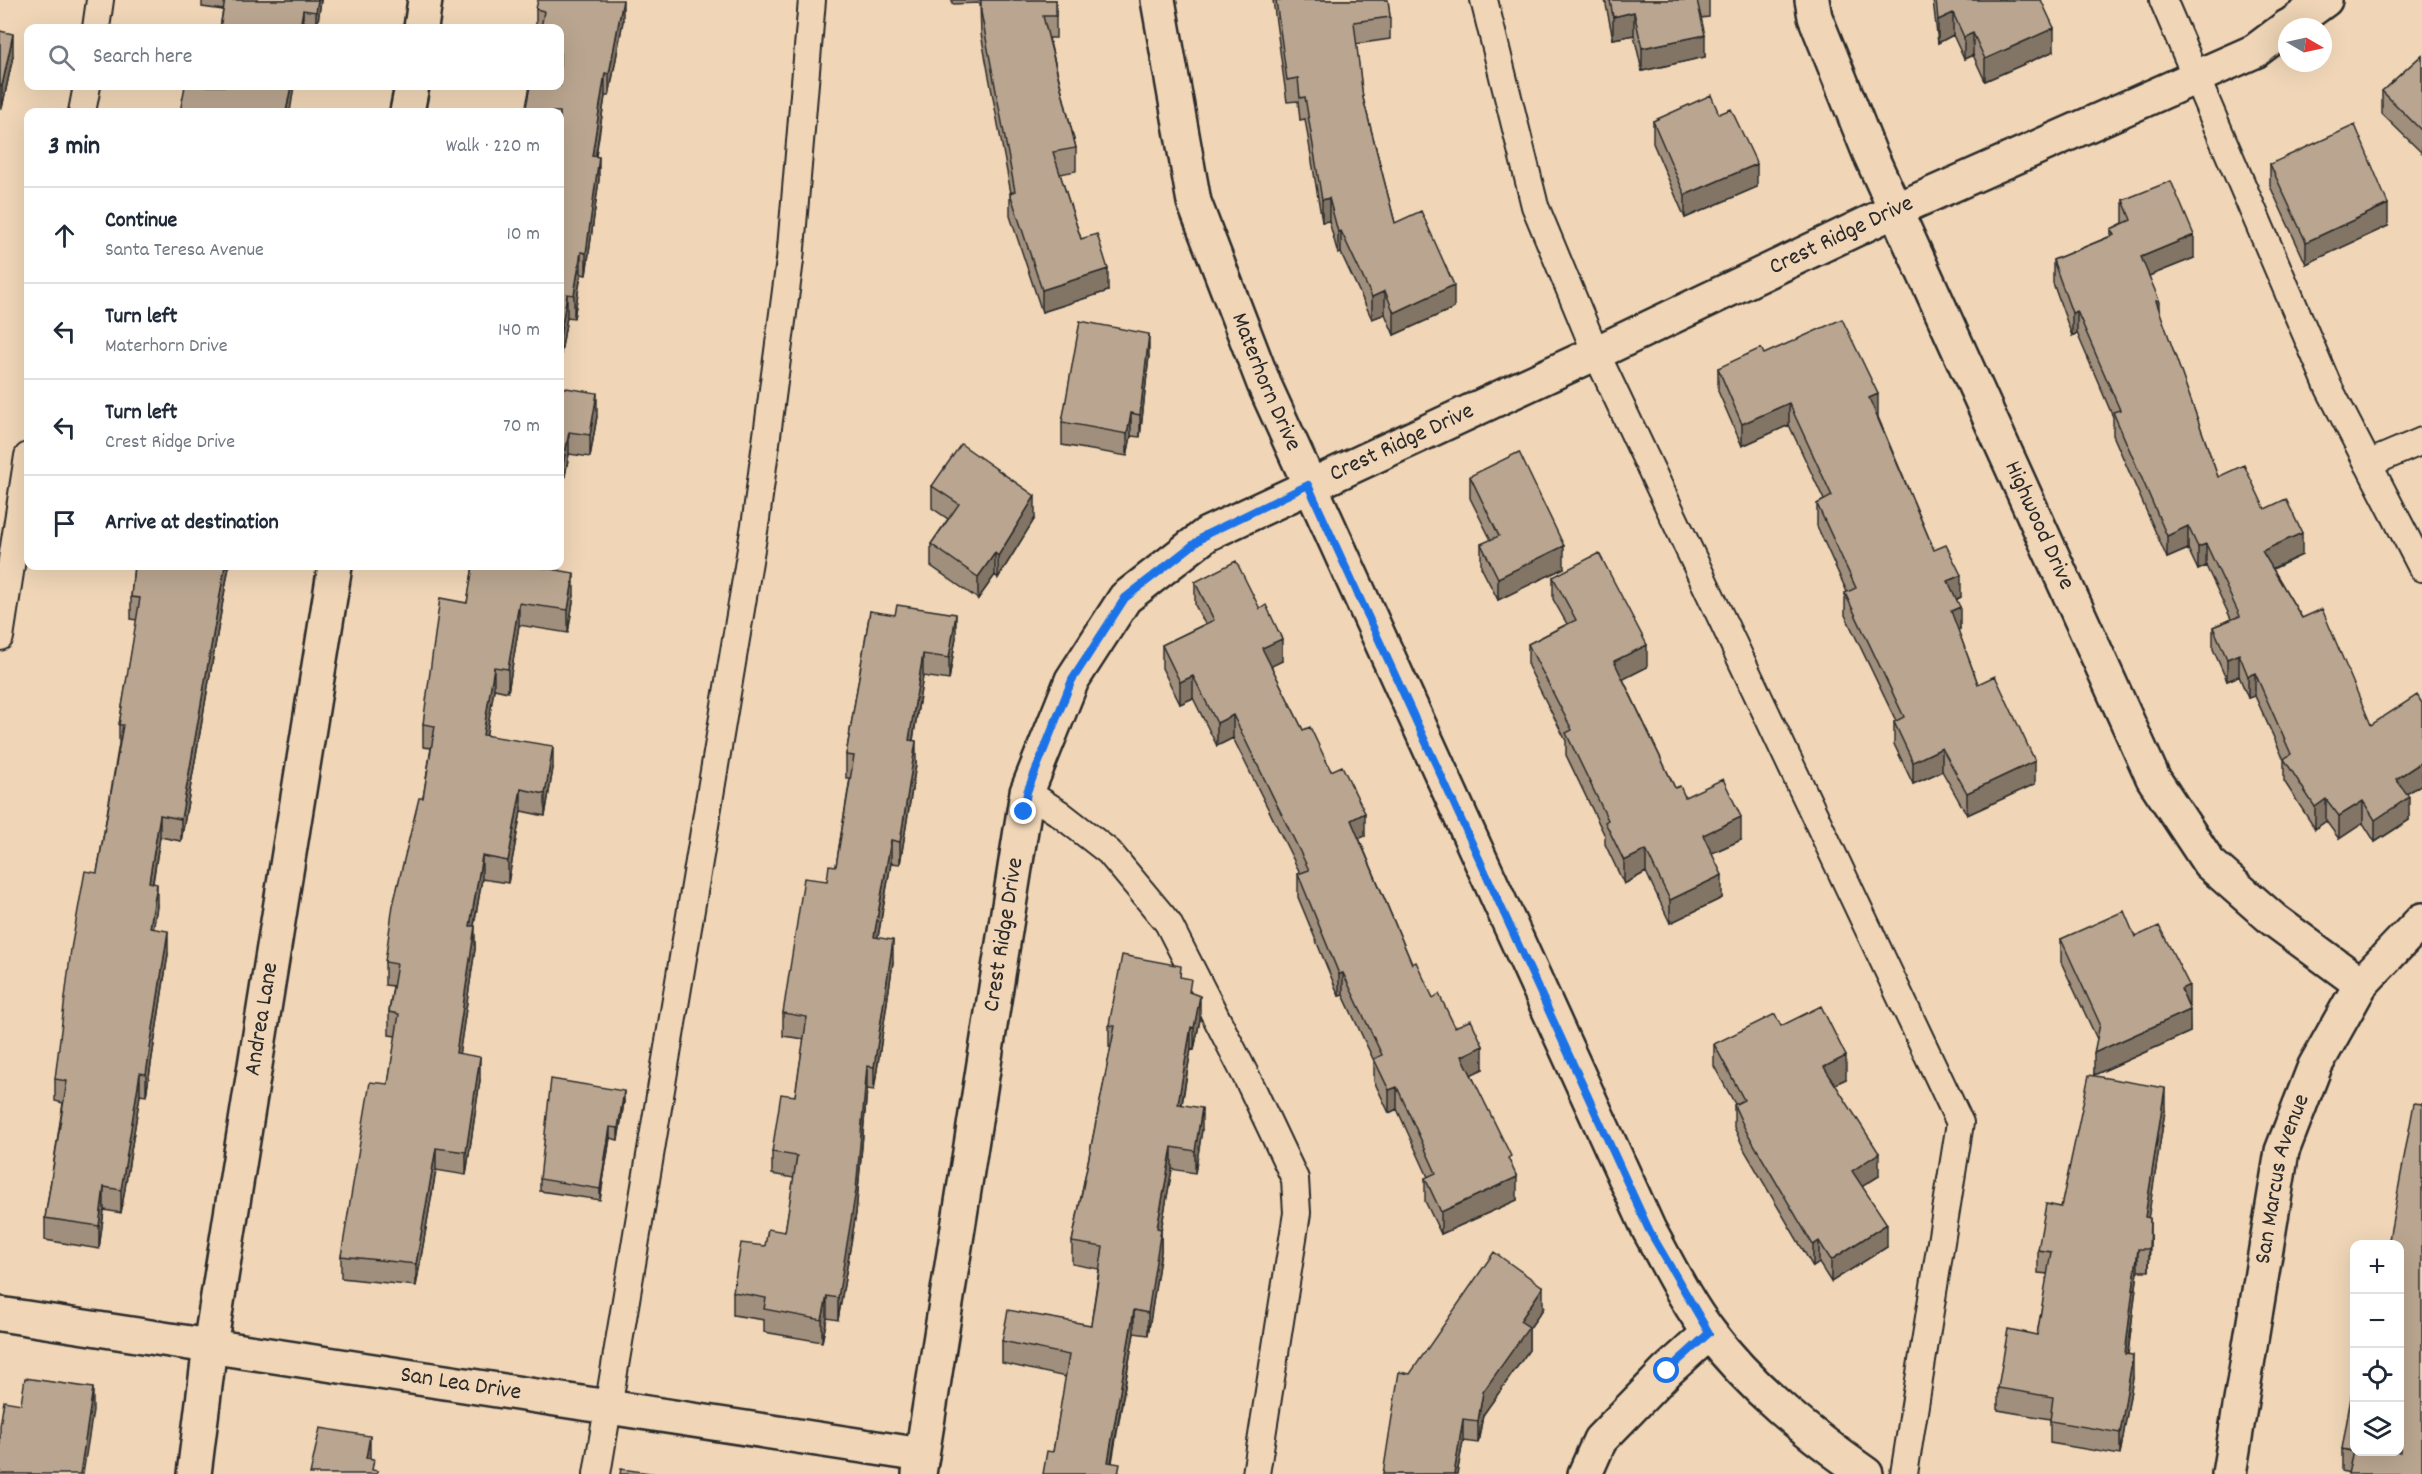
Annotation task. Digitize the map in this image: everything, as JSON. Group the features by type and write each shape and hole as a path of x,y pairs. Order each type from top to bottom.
{"street":[{"path":"422,24 425,0"},
{"name":"Materhorn Drive","path":"1158,0 1194,202 1264,384 1649,1230 1709,1333 1761,1390 1815,1438 1866,1474"},
{"name":"Highwood Drive","path":"1812,0 1815,17 1870,154 2153,778 2209,863 2274,920 2361,984"},
{"name":"Crest Ridge Drive","path":"2300,18 2325,0"},
{"name":"Crest Ridge Drive","path":"920,1465 1027,792 1072,680 1125,598 1207,534 1308,485 1596,354 1896,210 2255,51 2278,34"},
{"path":"408,108 411,90"},
{"name":"Andrea Lane","path":"194,1474 210,1346 334,570"},
{"name":"San Marcus Avenue","path":"2229,1474 2282,1151 2315,1066 2361,984 2422,920"},
{"name":"San Lea Drive","path":"0,1314 607,1406 920,1465"},
{"path":"1585,1474 1600,1440 1667,1371 1709,1333"}],"lane":[{"path":"97,24 100,0"},
{"path":"597,1474 756,519 790,260 813,0"},
{"path":"1484,0 1536,206 1596,354 1960,1124 1904,1474"},
{"path":"2163,0 2329,388 2422,568"},
{"path":"83,108 86,90"},
{"path":"2368,464 2422,441"},
{"path":"0,638 24,482"},
{"path":"1027,792 1059,813 1109,852 1167,923 1251,1086 1294,1179 1298,1213 1256,1474"}],"building":[{"path":"225,0 318,0 316,12 303,10 301,24 221,24"},
{"path":"538,0 623,0 609,74 605,73 592,156 599,157 586,253 581,252 574,295 567,294 564,312 564,108 526,108 529,90 564,90 564,24 542,24 544,11 536,9"},
{"path":"981,0 1056,0 1056,16 1043,16 1076,148 1053,152 1081,239 1097,234 1108,269 1042,290 1010,193 1015,191 981,12"},
{"path":"1276,0 1388,0 1390,17 1354,22 1363,98 1395,223 1421,211 1454,285 1394,313 1385,291 1372,297 1341,231 1338,232 1329,198 1322,200 1305,97 1300,98 1298,78 1287,80"},
{"path":"1610,0 1697,0 1705,35 1642,48 1634,12 1613,17"},
{"path":"1936,0 2041,0 2054,28 1985,59 1973,33 1964,37 1953,13 1938,20"},
{"path":"0,31 13,34 2,86 0,85"},
{"path":"2422,55 2422,131 2382,91"},
{"path":"184,90 290,90 287,108 181,108"},
{"path":"1711,95 1719,114 1731,109 1757,164 1685,195 1653,121"},
{"path":"2355,125 2388,204 2306,242 2270,164"},
{"path":"2171,181 2194,235 2141,257 2159,300 2156,301 2218,477 2244,465 2265,509 2286,499 2302,533 2262,551 2302,618 2322,609 2371,725 2417,695 2422,703 2422,762 2396,779 2409,797 2375,820 2363,801 2339,816 2326,799 2315,807 2284,759 2291,754 2255,673 2248,676 2239,654 2227,659 2213,627 2240,616 2206,544 2198,547 2188,526 2167,536 2113,412 2120,410 2077,311 2072,313 2053,260 2114,235 2111,229 2131,220 2123,200"},
{"path":"1842,319 1878,394 1869,398 1934,550 1946,545 1961,575 1948,581 1960,607 1951,611 1978,684 1995,676 2035,761 1967,793 1942,748 1913,762 1894,722 1904,717 1845,593 1856,588 1817,504 1832,496 1789,403 1742,424 1718,368 1761,348 1764,354"},
{"path":"1080,321 1149,334 1140,415 1131,413 1127,434 1062,422"},
{"path":"564,388 597,393 590,435 569,432 564,459"},
{"path":"961,444 1035,496 998,556 995,553 978,577 931,544 959,504 932,486"},
{"path":"1519,452 1564,546 1498,578 1481,544 1499,536 1470,476"},
{"path":"1599,553 1647,645 1614,661 1675,788 1680,786 1685,797 1723,779 1741,817 1703,835 1722,875 1670,900 1646,850 1624,861 1605,822 1608,820 1566,733 1572,730 1528,644 1576,620 1553,577"},
{"path":"1236,561 1260,609 1266,605 1282,639 1262,648 1303,730 1310,727 1331,771 1342,766 1365,813 1351,820 1412,964 1416,962 1433,998 1439,994 1455,1027 1471,1020 1483,1046 1462,1056 1511,1156 1508,1158 1517,1177 1441,1212 1425,1178 1436,1173 1397,1087 1389,1090 1374,1059 1382,1055 1343,973 1339,974 1298,874 1309,870 1233,715 1217,723 1193,676 1180,682 1162,645 1214,620 1195,582"},
{"path":"134,570 224,570 181,819 160,815 149,882 157,884 150,928 168,931 146,1074 140,1073 121,1190 104,1187 99,1226 45,1218 67,1081 55,1079 71,949 85,871 97,873 123,725 119,725 140,598 131,597"},
{"path":"472,570 557,570 574,573 568,610 519,603 508,669 494,667 483,735 553,746 545,794 521,789 508,861 482,856 470,926 475,926 456,1053 480,1057 466,1152 436,1148 416,1264 341,1256 370,1082 388,1084 399,1014 389,1012 397,964 385,962 393,905 419,798 423,798 435,726 423,724 440,598 467,603"},
{"path":"897,605 956,614 949,658 923,654 909,740 916,741 900,842 891,840 874,937 893,940 874,1067 867,1066 856,1190 838,1298 827,1296 822,1320 764,1309 766,1298 733,1292 741,1243 765,1246 768,1229 785,1232 797,1156 772,1152 781,1094 795,1096 807,1017 783,1013 804,878 827,881 829,865 836,866 854,756 846,755 870,611 895,615"},
{"path":"2124,911 2135,937 2159,926 2189,985 2181,989 2190,1010 2094,1053 2100,1024 2061,939"},
{"path":"1122,955 1181,966 1180,977 1191,979 1189,992 1200,996 1194,1028 1191,1027 1178,1104 1202,1108 1195,1151 1172,1147 1157,1228 1161,1229 1148,1313 1134,1310 1108,1462 1120,1464 1118,1474 1043,1474 1047,1451 1053,1452 1069,1355 1002,1341 1008,1310 1091,1325 1103,1247 1072,1242 1115,1026 1109,1025"},
{"path":"1821,1006 1846,1056 1824,1067 1879,1153 1852,1171 1887,1224 1831,1260 1819,1241 1813,1245 1745,1129 1734,1105 1744,1100 1714,1044 1775,1014 1781,1026"},
{"path":"2089,1075 2165,1088 2145,1217 2150,1218 2149,1249 2138,1249 2125,1354 2133,1355 2120,1433 2050,1421 2053,1397 1998,1388 2008,1329 2037,1335 2051,1252 2038,1250 2046,1204 2061,1207"},
{"path":"551,1079 624,1091 618,1128 610,1127 600,1189 540,1179"},
{"path":"2414,1103 2422,1104 2422,1474 2348,1474 2352,1456 2404,1456 2404,1240 2389,1240"},
{"path":"1494,1252 1543,1287 1520,1321 1529,1327 1483,1392 1478,1421 1463,1419 1454,1474 1383,1474 1399,1372 1410,1374"},
{"path":"25,1378 93,1388 80,1474 0,1474 0,1426 4,1401 21,1404"},
{"path":"2350,1403 2350,1450 2342,1449"},
{"path":"320,1428 370,1436 366,1458 374,1459 372,1470 378,1471 376,1474 310,1474"},
{"path":"621,1469 657,1474 620,1474"}],"route":[{"path":"1024,812 1027,792 1072,680 1125,598 1207,534 1308,485 1649,1230 1709,1333 1667,1371"}]}
